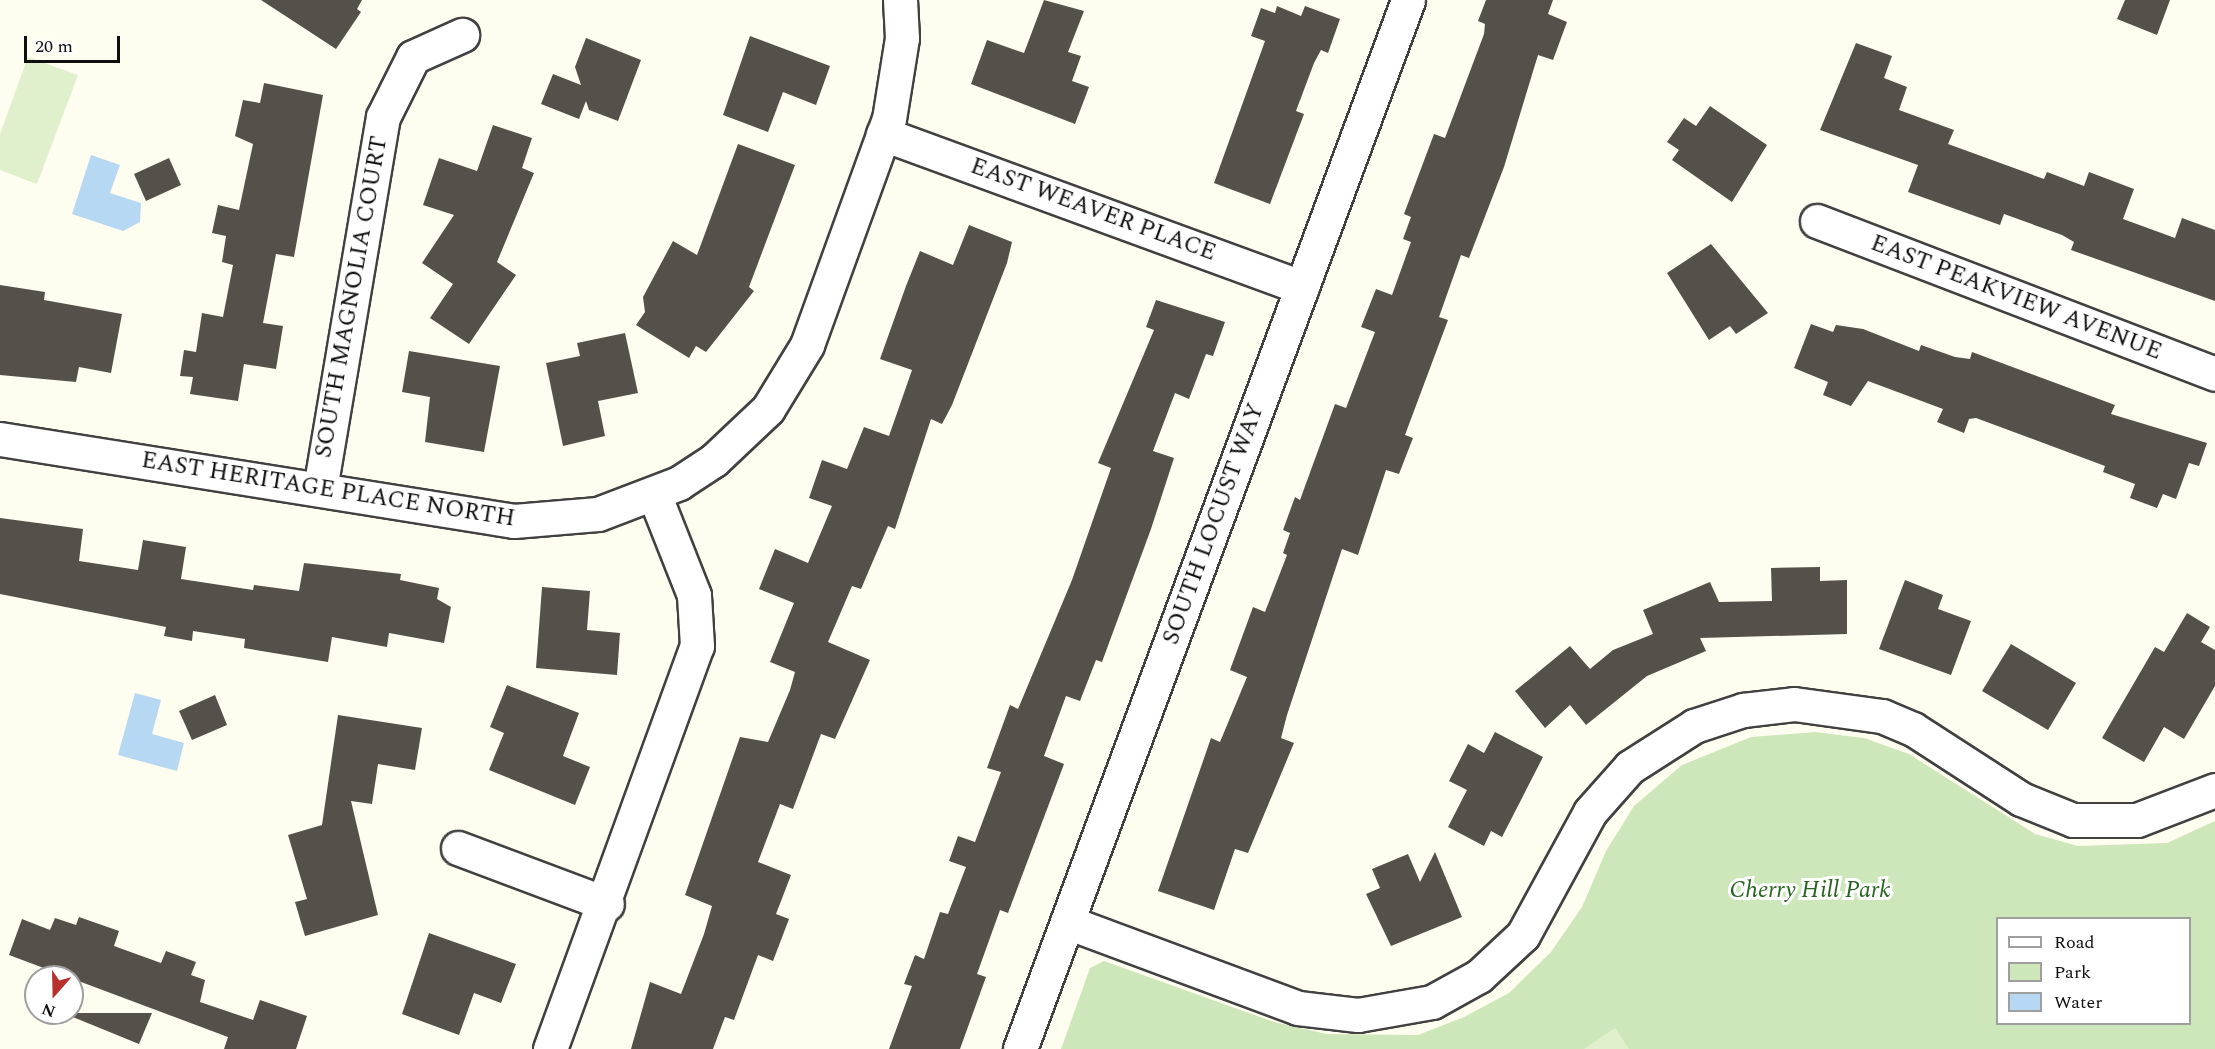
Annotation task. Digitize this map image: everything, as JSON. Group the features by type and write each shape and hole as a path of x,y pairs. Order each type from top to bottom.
{"street":[{"name":"EAST HERITAGE PLACE NORTH","path":"0,439 514,521 598,514 654,494 714,460 780,391 807,345 884,134 897,86 900,0"},
{"name":"SOUTH LOCUST WAY","path":"1020,1049 1408,0"},
{"name":"SOUTH MAGNOLIA COURT","path":"320,489 383,117 413,57 462,35"},
{"name":"EAST WEAVER PLACE","path":"884,134 1302,286"},
{"name":"EAST PEAKVIEW AVENUE","path":"1817,221 2215,374"},
{"path":"550,1049 607,904 697,646 694,595 654,494"},
{"path":"1067,922 1298,1008 1358,1015 1432,1002 1479,976 1523,935 1590,812 1630,768 1695,726 1743,710 1794,704 1839,706 1914,729 2021,799 2073,820 2137,820 2215,790"},
{"path":"459,848 607,904"}],"green space":[{"path":"28,57 78,75 37,184 0,170 0,134"},
{"name":"Cherry Hill Park","path":"1815,732 1864,738 1909,754 2035,834 2078,846 2167,843 2215,821 2215,1049 1061,1049 1090,968 1104,961 1274,1022 1327,1034 1418,1035 1464,1017 1509,993 1551,952 1582,907 1606,851 1634,806 1682,765 1751,737"},
{"path":"1615,1028 1629,1049 1584,1049"}],"water":[{"path":"91,155 120,165 110,193 141,203 140,222 123,231 72,214"},
{"path":"135,693 161,700 152,734 184,743 177,771 118,755"}],"building":[{"path":"261,0 362,0 357,9 361,12 336,49"},
{"path":"1044,0 1084,11 1068,52 1081,56 1072,81 1089,87 1075,124 971,84 987,40 1024,53"},
{"path":"1486,0 1553,0 1548,14 1567,22 1553,60 1538,55 1504,167 1469,258 1461,255 1439,317 1448,320 1405,435 1413,438 1399,474 1386,470 1358,555 1342,549 1281,738 1294,743 1248,853 1235,849 1214,910 1158,891 1211,738 1220,742 1247,677 1230,670 1253,607 1265,612 1287,555 1283,553 1290,533 1283,530 1295,497 1300,500 1335,404 1346,408 1375,332 1361,327 1376,289 1392,295 1411,242 1403,239 1411,217 1404,214 1434,134 1445,138 1484,34 1485,24 1478,21"},
{"path":"2125,0 2170,0 2157,35 2117,19"},
{"path":"1277,6 1301,16 1305,6 1340,19 1328,53 1321,50 1314,63 1296,111 1304,114 1270,204 1214,183 1265,41 1251,36 1261,8 1275,13"},
{"path":"750,36 830,66 816,105 783,92 768,132 723,115"},
{"path":"586,38 641,60 618,121 589,110 586,101 579,119 541,104 553,74 581,85 575,67"},
{"path":"1856,43 1892,56 1884,78 1907,87 1899,110 1954,130 1948,144 2044,179 2047,172 2084,186 2089,172 2134,189 2123,219 2175,238 2182,218 2215,230 2215,301 2071,250 2074,242 2062,235 2004,214 2000,225 1908,192 1918,165 1820,130"},
{"path":"264,83 323,95 294,257 276,254 263,323 283,326 276,369 244,364 238,401 190,394 193,377 180,376 184,350 196,352 202,313 223,317 233,265 222,262 226,236 212,233 218,205 239,210 253,144 235,136 243,100 260,103"},
{"path":"1710,106 1767,145 1732,202 1672,160 1679,150 1667,142 1684,118 1696,126"},
{"path":"493,125 532,138 522,168 534,173 497,262 516,275 469,344 430,318 453,284 422,263 454,215 423,205 439,158 477,171"},
{"path":"738,144 795,165 749,287 754,291 706,352 696,346 689,358 636,325 645,312 643,297 673,241 697,255"},
{"path":"169,158 181,185 146,201 134,174"},
{"path":"969,225 1012,242 1007,263 952,405 942,424 931,419 895,529 888,526 861,589 852,586 828,642 870,660 835,739 821,734 793,809 780,804 758,862 791,875 776,914 789,919 773,961 758,955 734,1020 725,1017 713,1049 631,1049 650,982 681,994 704,934 712,906 685,895 740,737 768,742 790,690 795,672 770,662 794,603 759,589 775,549 808,563 832,506 809,498 822,460 847,469 864,427 889,436 912,370 880,359 906,286 920,251 953,265"},
{"path":"1711,244 1768,313 1736,334 1730,326 1709,340 1667,273"},
{"path":"0,285 45,292 44,300 122,314 111,373 79,367 76,382 0,375"},
{"path":"1156,300 1225,322 1213,356 1206,354 1189,399 1175,393 1153,451 1174,458 1151,529 1102,662 1096,660 1080,701 1066,696 1044,756 1064,764 1008,913 1000,910 977,974 986,977 960,1049 889,1049 912,986 904,984 915,955 924,959 940,912 948,914 966,867 949,861 958,836 975,842 1001,772 987,768 1010,705 1018,709 1072,580 1111,468 1098,463 1154,330 1146,327"},
{"path":"1811,324 1833,332 1836,325 1863,329 1919,351 1921,345 1955,357 1970,359 1972,352 2115,405 2111,414 2207,443 2199,466 2189,463 2176,499 2163,494 2157,508 2130,498 2135,484 2103,472 2105,466 1976,418 1969,419 1964,433 1937,422 1943,409 1868,381 1851,406 1823,395 1828,382 1794,368"},
{"path":"625,333 638,393 598,401 605,436 563,446 546,363 580,356 577,343"},
{"path":"409,351 500,366 484,452 425,442 430,397 402,392"},
{"path":"0,518 83,529 79,561 138,570 143,540 186,547 181,579 253,590 254,585 299,591 304,563 401,574 400,580 439,588 437,599 451,607 444,643 389,633 387,647 332,637 328,662 244,648 245,639 193,631 192,641 164,636 166,627 0,594"},
{"path":"1820,567 1820,581 1847,580 1847,634 1700,638 1706,651 1647,676 1586,725 1570,705 1545,728 1515,691 1570,646 1590,669 1613,650 1653,634 1643,610 1710,582 1719,602 1772,601 1771,568"},
{"path":"1905,580 1943,595 1938,609 1971,621 1951,675 1879,649"},
{"path":"542,587 590,591 587,630 620,633 617,675 536,668"},
{"path":"2187,613 2210,627 2201,642 2215,650 2215,686 2184,739 2164,727 2144,762 2102,738 2155,647 2164,652"},
{"path":"2011,644 2076,683 2048,730 1982,691"},
{"path":"507,685 579,713 563,756 590,767 575,805 489,770 504,733 490,727"},
{"path":"215,695 227,725 192,740 179,711"},
{"path":"338,715 422,728 415,770 378,764 372,804 351,801 378,915 305,936 295,902 307,899 288,835 322,825"},
{"path":"1495,732 1543,757 1502,837 1491,831 1484,846 1448,827 1467,790 1449,781 1468,744 1484,753"},
{"path":"1435,852 1462,917 1391,946 1366,894 1380,888 1372,869 1408,854 1420,882"},
{"path":"79,917 119,931 114,946 161,963 166,951 196,962 191,975 205,980 200,1002 253,1020 260,1000 307,1016 296,1049 224,1049 228,1037 84,983 84,965 36,965 9,955 22,919 50,930 55,918 76,925"},
{"path":"429,933 516,964 501,1003 474,993 459,1035 402,1014"},
{"path":"84,1013 152,1013 139,1044 84,1022"}]}
